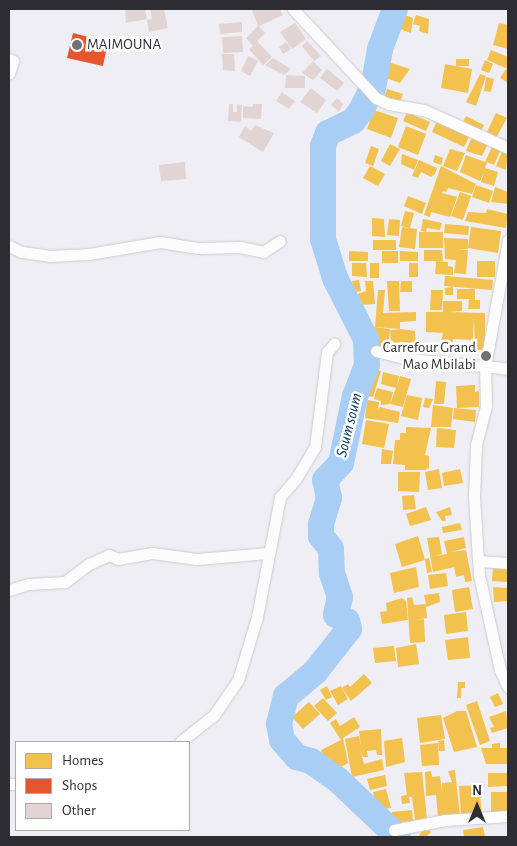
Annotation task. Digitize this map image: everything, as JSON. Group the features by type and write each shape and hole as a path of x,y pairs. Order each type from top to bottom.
{"street":[{"path":"293,9 376,98 389,104 424,110 508,148"},
{"path":"9,59 13,61 9,73"},
{"path":"508,240 485,366 486,406 476,445 474,496 478,561 500,670 508,686"},
{"path":"9,246 22,252 48,256 88,254 160,242 199,248 240,247 263,252 280,241"},
{"path":"181,741 214,715 238,680 257,617 280,497 295,480 315,447 326,360 334,344"},
{"path":"376,351 408,359 508,369"},
{"path":"9,590 29,584 65,582 88,564 109,555 118,559 152,553 196,559 268,553"},
{"path":"478,561 508,563"},
{"path":"394,830 445,820 508,816"}],"building: Homes":[{"path":"402,14 413,18 411,33 397,28"},
{"path":"416,15 429,19 428,34 419,31 420,26 413,24"},
{"path":"499,23 508,25 508,49 493,45"},
{"path":"491,50 508,57 508,69 487,60"},
{"path":"456,59 469,59 469,66 456,66"},
{"path":"485,60 493,64 489,73 481,70"},
{"path":"388,62 410,69 400,83 383,77"},
{"path":"445,64 472,69 468,93 441,88"},
{"path":"506,69 508,71 508,83 500,78"},
{"path":"480,74 486,76 476,106 466,102"},
{"path":"486,77 494,79 491,92 484,91"},
{"path":"380,79 387,81 382,98 374,95"},
{"path":"387,89 403,94 400,103 384,98"},
{"path":"374,110 398,118 391,138 367,129"},
{"path":"407,112 430,122 426,131 403,121"},
{"path":"496,113 507,118 496,138 487,132"},
{"path":"466,116 484,125 479,134 461,126"},
{"path":"437,121 470,135 464,147 432,132"},
{"path":"406,126 426,134 418,155 398,147"},
{"path":"472,137 488,144 482,156 466,151"},
{"path":"390,144 400,149 390,166 381,161"},
{"path":"493,145 501,149 494,165 487,162 485,168 498,172 494,186 481,182 484,172 480,181 460,172 466,155 485,162"},
{"path":"371,146 379,149 373,166 365,163"},
{"path":"450,149 465,153 457,171 443,166"},
{"path":"503,149 508,151 506,170 496,166"},
{"path":"402,154 418,160 414,170 401,164"},
{"path":"435,155 443,158 441,165 433,162"},
{"path":"419,160 437,168 435,174 431,177 421,172 418,178 412,176"},
{"path":"370,166 385,174 378,186 363,178"},
{"path":"441,166 476,184 472,194 448,188 446,192 443,191 442,193 457,197 450,217 431,212 430,217 424,215"},
{"path":"476,185 493,191 489,203 472,197"},
{"path":"495,187 508,192 508,204 491,202"},
{"path":"460,192 471,196 463,220 451,216"},
{"path":"408,196 426,203 422,214 404,206"},
{"path":"487,209 508,214 506,228 465,221 468,212 486,213"},
{"path":"405,211 414,213 410,228 401,226"},
{"path":"372,218 384,219 385,237 372,236"},
{"path":"389,219 400,220 399,236 387,235"},
{"path":"423,219 442,223 440,230 427,228 426,232 421,231"},
{"path":"445,224 469,226 468,235 444,233"},
{"path":"402,227 417,229 415,249 399,247"},
{"path":"471,227 501,231 498,253 468,248"},
{"path":"419,232 443,232 443,248 419,248"},
{"path":"444,238 468,239 468,249 457,249 468,250 466,274 454,273 456,260 445,259"},
{"path":"373,240 396,240 396,250 373,250"},
{"path":"424,250 442,250 443,261 424,261"},
{"path":"349,251 368,252 368,261 349,261"},
{"path":"382,251 398,251 398,263 382,263"},
{"path":"400,251 418,252 418,261 400,261"},
{"path":"436,261 448,262 448,266 453,267 453,275 435,274"},
{"path":"477,261 495,261 495,277 477,277"},
{"path":"352,263 366,263 367,277 352,276"},
{"path":"370,263 379,263 379,278 370,278"},
{"path":"409,263 418,263 418,277 409,277"},
{"path":"445,276 493,280 492,290 444,286"},
{"path":"359,280 361,291 354,292 352,281"},
{"path":"365,281 373,281 375,304 359,305 358,294 366,291"},
{"path":"387,281 399,281 400,311 389,311"},
{"path":"401,281 412,281 412,292 400,292"},
{"path":"453,287 453,295 445,295 445,288"},
{"path":"457,289 475,289 475,300 480,300 480,309 468,309 469,299 457,299"},
{"path":"378,290 385,290 383,313 416,312 416,321 400,322 400,329 375,327"},
{"path":"431,290 443,290 442,310 430,310"},
{"path":"443,301 462,301 462,311 447,312 485,313 485,350 475,350 474,316 473,340 453,339 452,350 439,351 443,333 426,332 426,312 443,312"},
{"path":"374,327 390,329 388,349 372,348"},
{"path":"390,330 415,331 416,349 403,350 401,340 402,353 392,353"},
{"path":"367,370 381,371 373,397 367,396"},
{"path":"383,372 399,376 397,386 400,376 411,379 403,407 390,404 396,388 381,384"},
{"path":"436,381 446,382 444,404 434,404"},
{"path":"475,385 475,392 479,391 479,407 457,408 456,386"},
{"path":"377,388 393,392 390,404 381,405 381,401 374,399"},
{"path":"407,395 422,398 418,420 401,416"},
{"path":"425,398 433,399 429,408 423,407"},
{"path":"367,400 379,402 378,409 380,407 400,412 398,423 365,418"},
{"path":"433,405 453,408 451,427 431,427"},
{"path":"454,408 476,410 475,422 453,419"},
{"path":"366,420 389,424 384,448 362,444"},
{"path":"406,427 431,428 425,455 429,456 429,468 425,470 405,470 405,465 393,464 395,440 400,440 400,433 406,433"},
{"path":"437,428 456,430 454,448 436,447"},
{"path":"382,449 393,451 391,464 381,464"},
{"path":"439,469 442,488 428,490 425,472"},
{"path":"460,469 463,483 444,486 442,473"},
{"path":"398,472 420,472 419,492 398,491"},
{"path":"414,495 416,509 403,510 402,496"},
{"path":"426,507 431,520 410,526 406,514"},
{"path":"450,507 452,515 445,516 446,521 442,521 436,512"},
{"path":"460,523 462,530 443,533 442,527"},
{"path":"418,536 425,560 402,567 395,544"},
{"path":"439,537 442,554 435,556 447,554 444,541 464,537 466,548 450,552 466,550 472,581 465,582 464,575 456,577 454,567 433,572 427,538"},
{"path":"429,558 432,572 427,573 425,559"},
{"path":"416,567 419,587 394,593 390,573"},
{"path":"493,567 508,569 508,582 492,581"},
{"path":"446,573 448,586 430,589 428,575"},
{"path":"469,587 473,609 455,612 452,590"},
{"path":"493,587 508,588 508,601 494,602"},
{"path":"439,593 440,602 426,607 427,618 413,620 424,619 425,642 410,643 407,598 412,597 414,605 426,604 424,595"},
{"path":"402,598 406,601 408,620 382,624 380,612 387,611 386,603"},
{"path":"466,612 468,631 446,634 444,615"},
{"path":"468,637 470,658 448,660 445,640"},
{"path":"416,644 419,664 398,667 396,648"},
{"path":"394,646 396,661 375,663 373,648"},
{"path":"364,674 372,683 351,701 342,688 348,684 350,687"},
{"path":"458,682 465,682 465,688 461,688 461,698 457,698"},
{"path":"327,686 332,697 326,700 320,690"},
{"path":"341,686 348,699 338,705 330,691"},
{"path":"498,693 503,704 495,707 490,697"},
{"path":"323,698 337,713 328,721 314,706"},
{"path":"477,701 490,741 480,745 466,705"},
{"path":"309,702 320,714 303,729 292,717"},
{"path":"457,711 466,711 477,747 454,752 443,718"},
{"path":"506,711 508,728 492,733 490,728 494,727 489,717"},
{"path":"441,715 445,739 420,743 417,718"},
{"path":"354,717 360,727 343,738 348,763 332,772 321,750 341,740 330,723 336,719 340,726"},
{"path":"381,729 382,755 377,755 376,750 367,751 368,757 363,757 361,752 364,764 382,759 384,770 352,777 345,739 359,736 361,747 359,731"},
{"path":"402,738 405,762 386,767 384,741"},
{"path":"444,740 445,751 439,751 438,741"},
{"path":"438,743 439,765 422,766 420,745"},
{"path":"500,743 500,748 508,748 508,764 486,764 481,748 492,748 492,744"},
{"path":"455,770 460,816 438,818 436,795 426,796 425,772 431,771 432,777 440,776 442,793 442,783 452,782 448,771"},
{"path":"422,772 427,819 415,820 412,797 409,797 410,803 402,804 401,796 407,795 404,773"},
{"path":"488,773 508,773 508,786 488,787"},
{"path":"385,775 387,786 370,790 367,779"},
{"path":"479,785 482,814 461,815 459,786"},
{"path":"386,789 391,808 377,810 373,792"},
{"path":"491,792 508,792 508,814 491,814"},
{"path":"412,810 413,821 393,823 392,812"},
{"path":"425,826 431,832 426,837 418,837"},
{"path":"483,827 485,837 464,837 463,830"}],"building: Shops":[{"path":"73,33 108,42 103,66 67,58"}],"building: Other":[{"path":"125,9 145,9 147,19 126,23"},
{"path":"150,9 164,9 168,28 149,32 147,20 152,19"},
{"path":"280,9 283,15 259,26 265,33 257,41 272,57 263,65 249,49 253,46 246,38 258,26 252,10"},
{"path":"242,22 242,32 220,34 219,24"},
{"path":"295,23 306,39 292,49 280,32"},
{"path":"242,36 243,52 223,53 222,37"},
{"path":"307,41 321,56 314,61 302,46"},
{"path":"286,42 291,49 283,54 279,47"},
{"path":"222,54 234,54 235,71 223,70"},
{"path":"248,56 258,61 250,76 241,71"},
{"path":"273,58 291,69 284,75 265,65"},
{"path":"313,61 322,70 313,80 302,73"},
{"path":"327,69 344,83 337,91 320,78"},
{"path":"286,75 305,76 305,88 285,88"},
{"path":"311,88 326,100 317,113 300,102"},
{"path":"282,92 295,101 289,109 276,101"},
{"path":"337,98 343,104 339,112 331,105"},
{"path":"229,104 233,104 233,112 237,112 237,104 242,105 241,122 228,121"},
{"path":"253,104 262,104 261,119 243,118 243,106 253,107"},
{"path":"255,125 274,133 263,152 239,137 245,126 251,131"},
{"path":"185,162 186,179 161,181 159,165"}],"waterway":[{"name":"Soum soum","path":"395,9 380,49 373,87 361,111 353,121 328,133 323,146 323,239 335,278 366,339 367,365 355,396 341,463 325,480 329,498 321,525 321,536 331,549 332,573 340,597 336,615 347,621 349,629 315,672 286,696 279,724 282,740 297,757 311,761 337,779 398,837"}],"place":[{"name":"MAIMOUNA","path":"77,45"},
{"name":"Carrefour Grand Mao Mbilabi","path":"486,356"}]}
